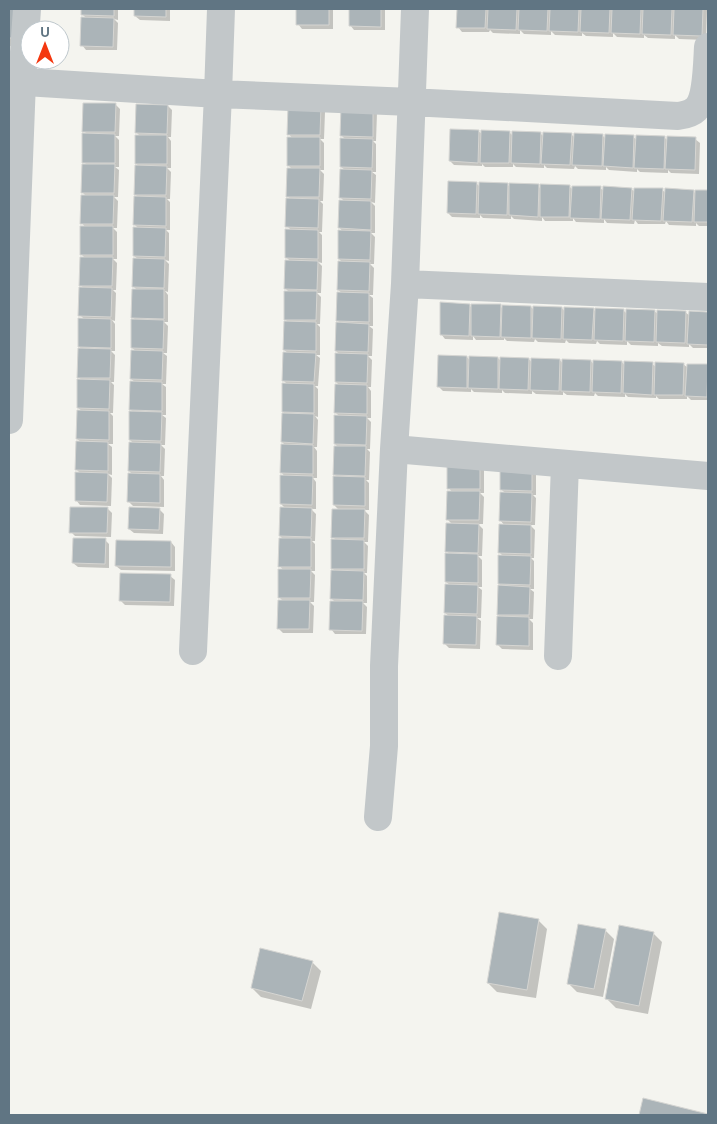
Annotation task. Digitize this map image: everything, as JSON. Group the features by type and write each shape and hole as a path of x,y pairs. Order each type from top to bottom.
{"street":[{"path":"9,420 16,81 27,9"},
{"path":"193,651 221,9"},
{"path":"378,817 384,746 384,666 394,449 405,284 415,9"},
{"path":"16,81 218,94 678,116 696,110 700,104 703,96 708,47"},
{"path":"405,284 708,297"},
{"path":"394,449 708,476"},
{"path":"558,656 565,464"}],"building":[{"path":"9,9 17,9 16,38 9,38"},
{"path":"81,9 114,9 114,16 81,15"},
{"path":"134,9 166,9 166,17 134,16"},
{"path":"296,9 329,9 329,25 296,25"},
{"path":"349,9 381,9 381,27 349,26"},
{"path":"457,9 486,9 485,28 456,28"},
{"path":"488,9 517,9 516,30 487,29"},
{"path":"519,9 548,9 547,31 518,30"},
{"path":"550,9 579,9 578,32 549,31"},
{"path":"581,9 610,9 609,33 580,32"},
{"path":"612,9 641,9 640,34 611,33"},
{"path":"643,9 672,9 671,35 642,34"},
{"path":"674,9 703,9 702,36 673,35"},
{"path":"81,17 114,18 113,47 80,46"},
{"path":"83,103 116,103 115,132 82,132"},
{"path":"136,104 168,105 167,134 135,133"},
{"path":"288,106 321,106 320,135 287,135"},
{"path":"341,107 373,108 373,137 340,136"},
{"path":"450,129 479,130 478,163 449,161"},
{"path":"481,130 510,131 509,163 480,163"},
{"path":"512,131 541,132 540,164 511,163"},
{"path":"543,132 572,133 570,165 541,164"},
{"path":"82,133 115,134 115,163 82,163"},
{"path":"574,133 603,134 602,166 572,165"},
{"path":"605,134 634,135 633,168 603,166"},
{"path":"135,135 167,135 167,164 135,164"},
{"path":"636,135 665,136 664,169 634,168"},
{"path":"667,136 696,137 695,170 665,169"},
{"path":"287,137 320,137 320,166 287,166"},
{"path":"340,138 373,139 372,168 340,167"},
{"path":"82,164 115,164 114,193 81,193"},
{"path":"135,165 167,166 166,195 134,195"},
{"path":"287,168 320,168 319,197 286,197"},
{"path":"340,169 372,170 371,199 339,198"},
{"path":"448,181 477,182 476,214 447,213"},
{"path":"479,182 508,183 507,215 478,214"},
{"path":"509,183 539,184 538,217 509,215"},
{"path":"540,184 570,185 569,217 540,217"},
{"path":"572,186 601,186 600,219 570,218"},
{"path":"603,186 632,188 630,220 601,219"},
{"path":"634,188 663,188 661,221 632,220"},
{"path":"665,188 694,190 692,222 663,221"},
{"path":"695,190 708,190 708,222 694,222"},
{"path":"81,195 114,195 113,224 80,224"},
{"path":"134,196 166,197 166,226 133,225"},
{"path":"286,198 319,199 318,228 285,227"},
{"path":"339,200 371,201 371,230 338,228"},
{"path":"80,226 113,226 113,255 80,255"},
{"path":"133,227 166,228 165,257 133,256"},
{"path":"285,229 318,230 318,259 285,258"},
{"path":"338,230 371,231 370,260 338,259"},
{"path":"80,257 113,257 112,286 79,286"},
{"path":"133,258 165,259 164,288 132,287"},
{"path":"285,260 318,261 317,290 284,289"},
{"path":"338,261 370,262 369,291 337,290"},
{"path":"79,287 112,288 111,317 78,316"},
{"path":"132,289 164,289 164,319 131,318"},
{"path":"284,291 317,291 316,320 284,320"},
{"path":"337,292 369,293 369,322 336,321"},
{"path":"440,302 470,304 469,336 440,335"},
{"path":"471,304 501,304 500,337 471,336"},
{"path":"502,305 531,306 531,338 501,337"},
{"path":"533,306 562,307 561,339 532,338"},
{"path":"564,307 594,308 592,340 563,339"},
{"path":"595,308 624,309 623,341 594,340"},
{"path":"626,309 655,310 654,342 625,341"},
{"path":"657,310 686,311 685,343 656,342"},
{"path":"689,311 708,312 708,345 687,344"},
{"path":"78,318 111,319 111,348 78,347"},
{"path":"131,319 164,320 163,349 131,348"},
{"path":"284,321 316,322 316,351 283,350"},
{"path":"336,322 369,324 368,352 335,351"},
{"path":"78,348 111,349 110,378 77,378"},
{"path":"131,350 163,351 162,380 130,379"},
{"path":"283,352 316,353 314,382 282,381"},
{"path":"335,353 368,354 367,383 335,382"},
{"path":"438,355 467,356 467,388 437,387"},
{"path":"469,356 498,357 498,389 468,388"},
{"path":"500,357 529,358 528,390 499,389"},
{"path":"531,358 560,359 559,391 530,390"},
{"path":"562,359 591,360 590,392 561,391"},
{"path":"593,360 622,361 621,393 592,392"},
{"path":"624,361 653,362 652,395 623,393"},
{"path":"655,362 684,363 683,395 654,395"},
{"path":"687,364 708,364 707,397 685,396"},
{"path":"77,379 110,380 109,409 77,408"},
{"path":"130,381 162,382 162,411 129,410"},
{"path":"282,383 314,384 314,413 282,412"},
{"path":"335,384 367,385 367,414 334,413"},
{"path":"77,410 109,411 109,440 76,439"},
{"path":"129,411 162,412 161,441 129,440"},
{"path":"282,413 314,414 313,444 281,442"},
{"path":"334,415 367,416 366,445 334,444"},
{"path":"76,441 108,442 108,471 75,470"},
{"path":"129,442 161,443 160,472 128,471"},
{"path":"281,444 313,445 313,474 280,473"},
{"path":"334,446 366,446 365,476 333,475"},
{"path":"447,460 480,460 480,489 447,489"},
{"path":"500,462 532,462 532,491 500,490"},
{"path":"75,472 108,473 107,502 75,501"},
{"path":"128,473 160,474 160,503 127,502"},
{"path":"280,475 313,476 312,505 280,504"},
{"path":"333,476 365,477 365,506 333,505"},
{"path":"447,491 480,491 479,520 446,520"},
{"path":"500,492 532,493 531,522 499,521"},
{"path":"70,507 108,507 107,533 69,533"},
{"path":"129,507 160,508 159,530 128,529"},
{"path":"280,507 312,508 311,537 279,536"},
{"path":"332,509 365,509 364,538 331,538"},
{"path":"446,523 479,524 478,553 445,552"},
{"path":"499,524 531,525 531,554 498,553"},
{"path":"73,538 106,538 105,564 72,563"},
{"path":"279,538 311,538 311,567 278,567"},
{"path":"331,539 364,540 364,569 331,569"},
{"path":"116,540 171,541 171,567 115,566"},
{"path":"445,553 478,554 478,583 445,582"},
{"path":"498,555 531,556 530,585 498,584"},
{"path":"278,569 311,569 310,598 278,598"},
{"path":"331,570 364,571 363,600 330,599"},
{"path":"120,573 171,574 170,602 119,601"},
{"path":"445,584 478,585 477,614 444,613"},
{"path":"498,585 530,587 529,615 497,615"},
{"path":"278,600 310,600 309,629 277,629"},
{"path":"330,601 363,601 362,631 329,630"},
{"path":"444,615 477,616 476,645 443,644"},
{"path":"497,616 529,617 529,646 496,645"},
{"path":"499,912 539,919 527,990 487,983"},
{"path":"578,924 606,929 594,989 567,984"},
{"path":"619,925 654,932 639,1006 605,999"},
{"path":"260,948 313,961 302,1001 251,988"},
{"path":"643,1098 708,1114 708,1115 639,1115"}]}
